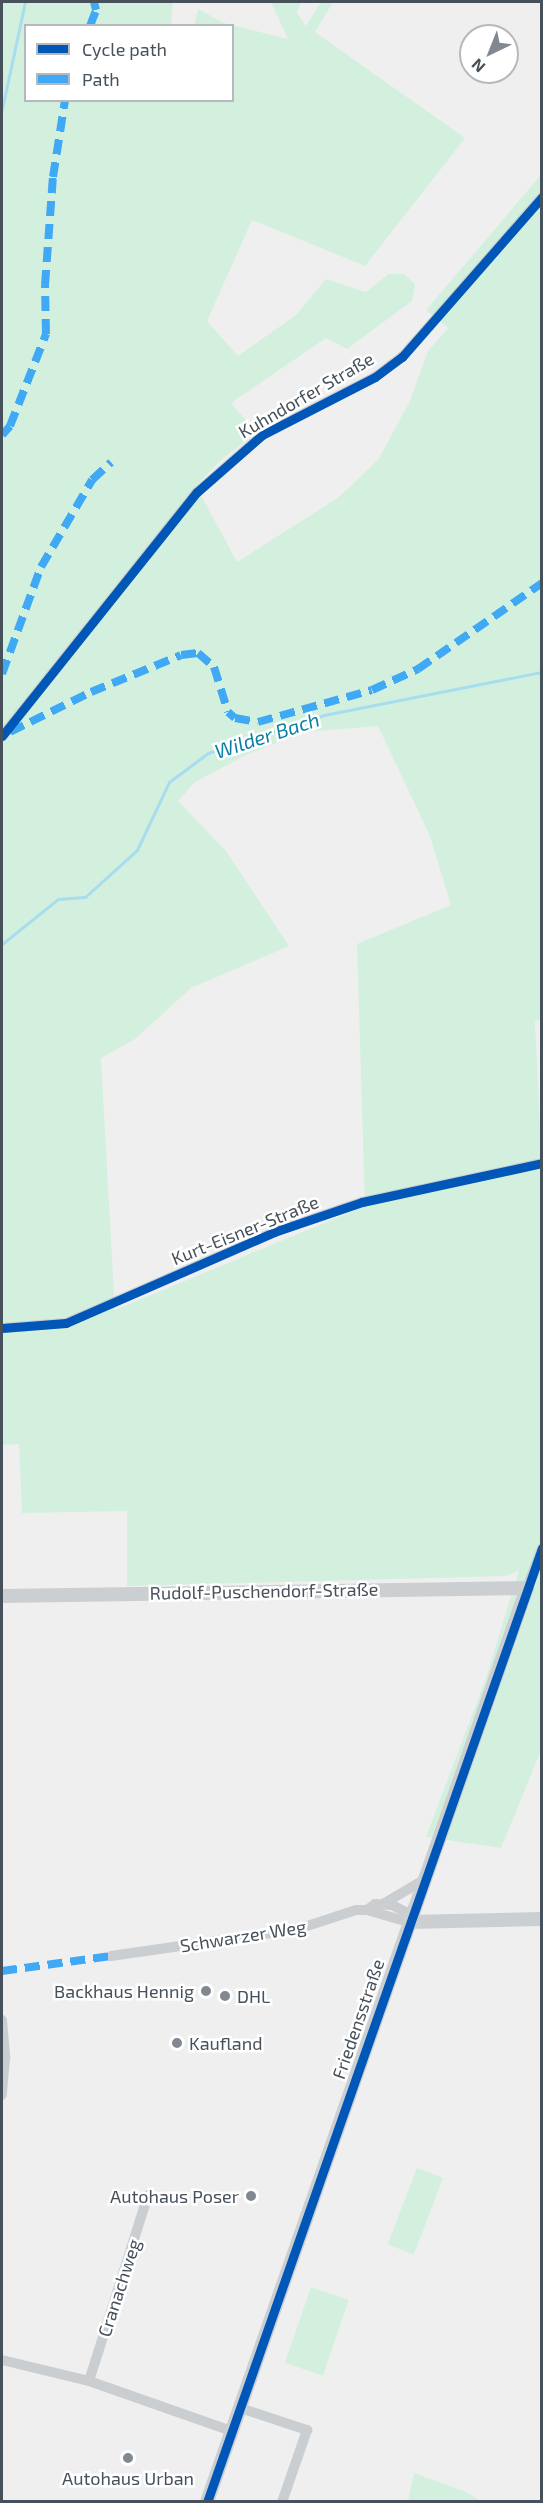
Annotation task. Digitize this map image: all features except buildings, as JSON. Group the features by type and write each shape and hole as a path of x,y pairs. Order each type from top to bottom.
{"street":[{"name":"Kuhndorfer Straße","path":"2,736 197,492 262,435 375,377 402,357 542,197"},
{"name":"Kurt-Eisner-Straße","path":"2,1328 66,1323 274,1232 362,1202 542,1163"},
{"name":"Friedensstraße","path":"207,2502 408,1922 542,1548"},
{"name":"Rudolf-Puschendorf-Straße","path":"2,1596 527,1588"},
{"name":"Schwarzer Weg","path":"111,1956 298,1929 383,1904 423,1881"},
{"path":"383,1904 404,1911 408,1922"},
{"path":"367,1910 408,1922 537,1919"},
{"path":"2,2020 5,2058 2,2095"},
{"name":"Cranachweg","path":"89,2381 148,2195"},
{"path":"2,2360 89,2381 232,2431"},
{"path":"240,2408 307,2430 282,2502"}],"green space":[{"path":"2,2 173,2 171,24 24,24 24,102 234,102 234,26 288,39 271,2 301,2 297,13 306,26 321,2 333,2 315,32 465,138 365,266 252,220 207,321 238,356 296,315 326,279 366,292 389,274 404,274 415,284 412,301 347,349 326,338 231,403 257,433 222,459 196,486 237,562 339,497 378,460 409,403 428,351 448,328 426,310 541,175 542,1020 535,1021 542,1168 542,1748 501,1848 426,1837 486,1678 519,1570 507,1576 127,1586 127,1511 22,1513 19,1444 2,1445","holes":["378,726 430,836 451,905 357,944 365,1206 115,1310 101,1058 135,1039 191,988 289,946 226,851 178,801 195,782 248,754 304,732"]},
{"path":"198,9 228,24 194,24"},
{"path":"417,2168 443,2178 414,2255 388,2245"},
{"path":"311,2287 349,2300 323,2376 285,2363"},
{"path":"414,2473 466,2492 481,2501 408,2501"}],"waterway":[{"path":"2,109 25,2"},
{"name":"Wilder Bach","path":"2,944 58,899 85,897 137,850 169,782 208,753 324,715 542,672"}],"marked path":[{"path":"91,24 96,10 94,2"},
{"path":"2,435 10,426 46,334 45,285 53,177 65,102"},
{"path":"2,674 41,567 92,480 111,462"},
{"path":"10,732 91,692 181,655 198,653 214,667 228,712 235,718 258,722 372,690 418,669 542,583"},
{"path":"2,1971 111,1956"}],"cycle path":[{"path":"2,736 197,492 262,435 375,377 402,357 542,197"},
{"path":"2,1328 66,1323 274,1232 362,1202 542,1163"},
{"path":"207,2502 542,1548"}],"place":[{"name":"Backhaus Hennig","path":"206,1991"},
{"name":"DHL","path":"225,1996"},
{"name":"Kaufland","path":"177,2043"},
{"name":"Autohaus Poser","path":"251,2196"},
{"name":"Autohaus Urban","path":"128,2458"}]}
